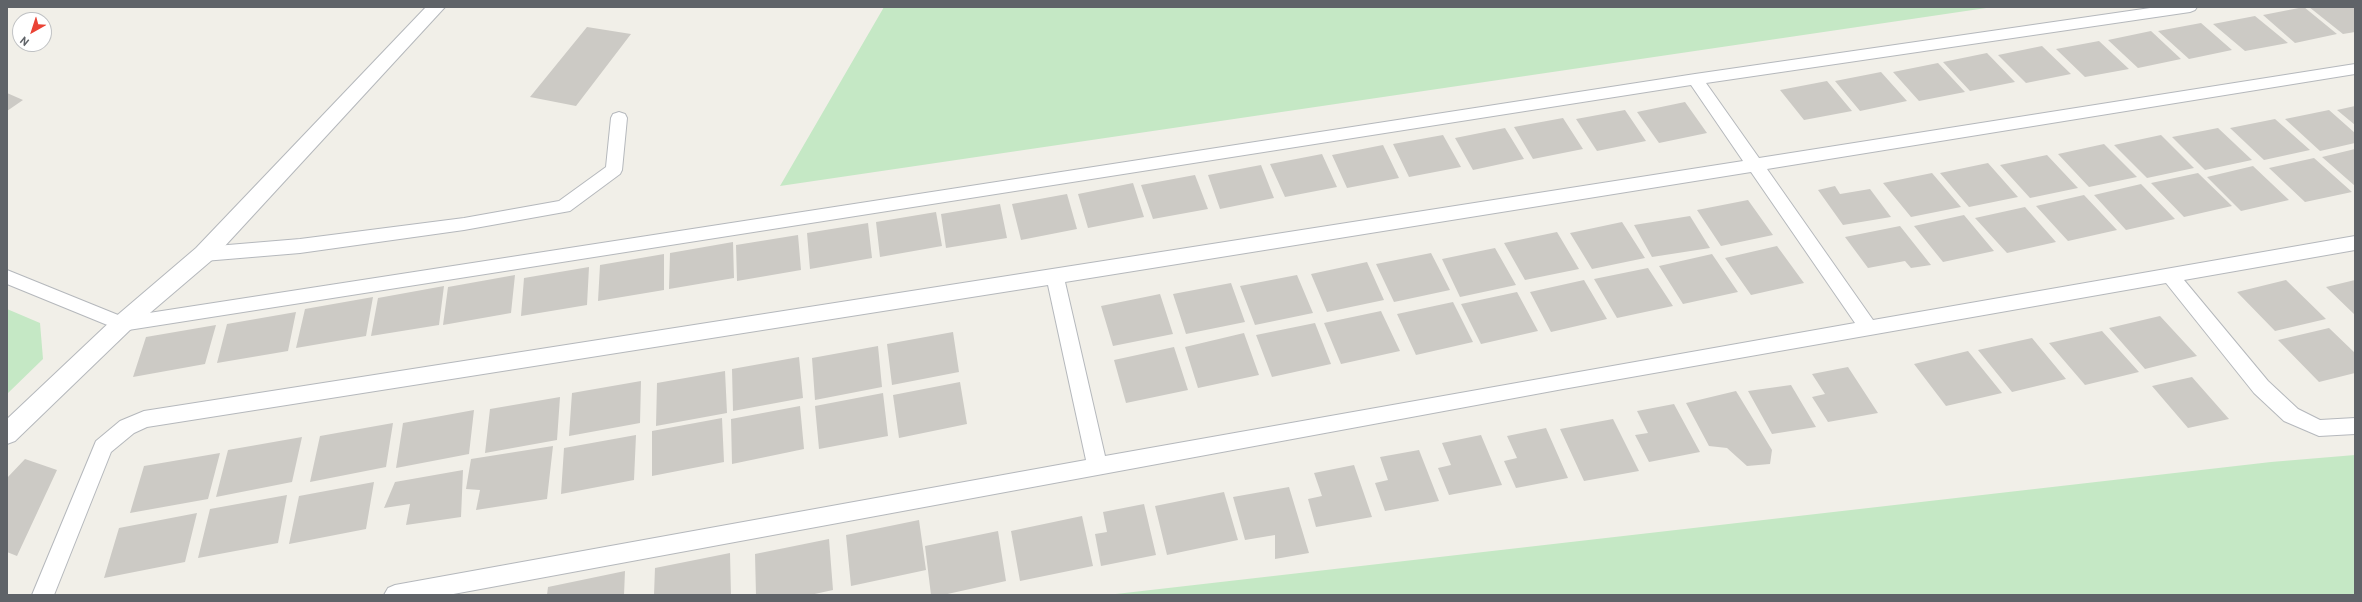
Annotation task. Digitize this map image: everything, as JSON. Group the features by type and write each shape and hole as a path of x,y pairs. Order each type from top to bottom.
{"street":[{"path":"7,434 122,324 204,254 436,7"}],"lane":[{"path":"7,277 122,324 1695,79 2190,7"},
{"path":"43,595 103,447 127,427 144,419 1055,277 2355,69"},
{"path":"1695,79 1753,165 1869,328"},
{"path":"204,254 308,245 464,224 564,207 614,170 619,118"},
{"path":"395,595 1563,381 2355,243"},
{"path":"2172,276 2261,387 2291,416 2319,428 2355,426"},
{"path":"1055,277 1097,466"}],"green space":[{"path":"884,7 1993,7 780,186"},
{"path":"7,309 40,323 43,359 7,394"},
{"path":"2355,455 2355,595 1107,595 2271,462"}],"building":[{"path":"2304,7 2337,34 2295,43 2263,15"},
{"path":"2309,7 2355,7 2355,32 2343,34"},
{"path":"2255,16 2288,43 2245,51 2213,24"},
{"path":"2201,23 2232,50 2189,59 2158,31"},
{"path":"587,27 631,34 576,106 530,97"},
{"path":"2151,31 2181,59 2138,68 2108,40"},
{"path":"2099,41 2129,69 2085,77 2056,49"},
{"path":"2042,46 2071,74 2026,83 1998,55"},
{"path":"1987,53 2015,82 1970,91 1943,62"},
{"path":"1938,63 1965,92 1919,101 1893,72"},
{"path":"1881,72 1907,101 1860,111 1835,81"},
{"path":"1827,81 1852,111 1804,120 1780,90"},
{"path":"7,93 23,100 7,111"},
{"path":"1685,102 1707,133 1659,143 1637,112"},
{"path":"2355,106 2355,125 2337,110"},
{"path":"1625,110 1646,141 1597,151 1576,119"},
{"path":"2329,110 2355,133 2355,143 2320,151 2285,119"},
{"path":"1563,118 1583,149 1533,159 1514,127"},
{"path":"2275,119 2310,150 2264,160 2230,128"},
{"path":"1505,128 1524,159 1473,170 1455,138"},
{"path":"2218,128 2252,160 2205,170 2172,137"},
{"path":"1443,135 1461,167 1409,177 1393,144"},
{"path":"2161,135 2194,168 2147,178 2114,145"},
{"path":"2104,144 2137,177 2089,187 2058,154"},
{"path":"1383,145 1399,178 1347,188 1332,155"},
{"path":"2355,149 2355,186 2322,157"},
{"path":"1322,154 1337,187 1285,197 1270,164"},
{"path":"2047,155 2078,188 2030,198 2000,165"},
{"path":"2314,158 2352,192 2305,202 2269,168"},
{"path":"1988,163 2018,197 1969,207 1940,173"},
{"path":"1261,165 1274,198 1220,209 1208,175"},
{"path":"2253,166 2289,200 2241,211 2207,177"},
{"path":"1932,173 1961,207 1911,217 1883,183"},
{"path":"2198,173 2232,206 2184,217 2151,183"},
{"path":"1195,175 1208,209 1153,219 1141,185"},
{"path":"1133,183 1144,217 1088,228 1078,194"},
{"path":"2141,184 2175,219 2126,230 2094,195"},
{"path":"1835,186 1840,194 1870,189 1891,217 1843,225 1818,190"},
{"path":"1067,194 1077,229 1021,240 1012,204"},
{"path":"2084,195 2117,230 2068,241 2036,206"},
{"path":"1748,200 1773,235 1721,246 1697,210"},
{"path":"1000,204 1007,238 946,248 941,214"},
{"path":"2025,207 2056,242 2007,253 1975,218"},
{"path":"936,212 942,246 880,257 876,222"},
{"path":"1964,215 1994,251 1943,262 1914,226"},
{"path":"1690,216 1710,248 1652,257 1634,225"},
{"path":"1622,222 1645,258 1592,269 1570,233"},
{"path":"868,223 872,258 810,269 807,233"},
{"path":"1900,226 1931,265 1911,268 1905,261 1868,268 1845,237"},
{"path":"1557,232 1579,269 1525,280 1504,243"},
{"path":"798,235 801,270 737,281 736,245"},
{"path":"733,242 734,278 669,289 670,253"},
{"path":"1777,246 1804,283 1751,295 1725,258"},
{"path":"1495,248 1516,285 1460,297 1442,259"},
{"path":"1431,253 1450,290 1394,302 1376,264"},
{"path":"664,254 664,290 598,301 600,265"},
{"path":"1712,254 1738,292 1683,304 1659,266"},
{"path":"1367,262 1384,300 1327,312 1311,274"},
{"path":"589,267 587,305 521,316 524,278"},
{"path":"1648,268 1673,306 1617,318 1594,279"},
{"path":"515,275 511,313 443,325 448,287"},
{"path":"1297,275 1313,313 1255,325 1240,286"},
{"path":"1584,280 1607,319 1551,332 1530,292"},
{"path":"2286,280 2326,319 2275,331 2237,292"},
{"path":"2355,280 2355,315 2326,287"},
{"path":"1231,283 1245,322 1186,334 1173,294"},
{"path":"444,286 439,325 371,336 378,298"},
{"path":"1517,292 1538,331 1481,344 1461,304"},
{"path":"1160,294 1173,334 1113,346 1101,306"},
{"path":"373,297 366,336 296,348 305,309"},
{"path":"1453,302 1473,342 1416,355 1397,314"},
{"path":"1381,311 1400,351 1341,364 1324,323"},
{"path":"296,312 288,351 217,363 227,324"},
{"path":"2160,316 2197,356 2145,369 2109,328"},
{"path":"1315,323 1331,364 1272,377 1256,335"},
{"path":"216,325 205,364 133,377 146,337"},
{"path":"2329,328 2355,353 2355,373 2319,382 2278,340"},
{"path":"2102,331 2139,372 2085,385 2049,343"},
{"path":"953,332 959,372 892,385 887,344"},
{"path":"1244,333 1259,375 1198,388 1185,347"},
{"path":"2032,338 2066,379 2012,392 1978,350"},
{"path":"878,346 882,387 815,400 812,358"},
{"path":"1174,347 1188,390 1126,403 1114,360"},
{"path":"1968,351 2002,393 1946,406 1914,364"},
{"path":"799,357 803,398 733,411 732,369"},
{"path":"1848,367 1878,413 1828,422 1812,397 1825,394 1812,374"},
{"path":"725,371 727,413 656,426 657,383"},
{"path":"2192,377 2229,419 2188,428 2152,386"},
{"path":"641,381 640,423 569,436 572,393"},
{"path":"960,382 967,424 899,438 893,395"},
{"path":"1791,385 1816,427 1772,434 1748,391"},
{"path":"1736,391 1772,450 1770,464 1747,466 1727,448 1709,446 1686,403"},
{"path":"883,393 888,436 819,449 815,406"},
{"path":"560,397 557,440 485,453 490,409"},
{"path":"1674,404 1700,452 1649,462 1635,435 1648,433 1637,411"},
{"path":"800,406 804,449 732,464 731,419"},
{"path":"474,410 469,454 396,468 403,423"},
{"path":"722,418 724,462 652,476 652,431"},
{"path":"1613,419 1639,471 1584,481 1560,429"},
{"path":"393,423 386,467 310,482 320,436"},
{"path":"1546,428 1568,478 1516,488 1504,461 1517,458 1507,436"},
{"path":"636,435 634,480 561,494 564,448"},
{"path":"1481,435 1502,485 1449,495 1438,468 1451,465 1442,443"},
{"path":"302,437 292,482 216,497 228,450"},
{"path":"553,446 547,499 476,510 480,490 466,489 471,459"},
{"path":"1419,450 1439,501 1385,511 1375,483 1388,480 1380,457"},
{"path":"220,453 208,499 130,513 144,466"},
{"path":"25,459 57,470 17,556 7,552 7,478"},
{"path":"1354,465 1372,517 1316,527 1308,499 1322,496 1314,473"},
{"path":"463,470 461,517 406,525 410,504 384,508 395,482"},
{"path":"374,482 366,529 289,544 299,496"},
{"path":"1289,487 1309,553 1275,559 1275,535 1245,540 1233,497"},
{"path":"1224,492 1238,540 1167,555 1155,506"},
{"path":"287,495 278,543 198,558 210,509"},
{"path":"1144,504 1156,555 1101,566 1095,534 1107,532 1103,512"},
{"path":"197,513 185,562 104,578 119,528"},
{"path":"1082,516 1093,566 1020,581 1011,531"},
{"path":"919,520 926,570 851,586 846,535"},
{"path":"998,531 1006,581 943,595 931,595 925,546"},
{"path":"829,539 833,590 810,595 756,595 755,554"},
{"path":"730,553 731,595 654,595 655,568"},
{"path":"625,571 624,595 547,595 548,587"}]}
